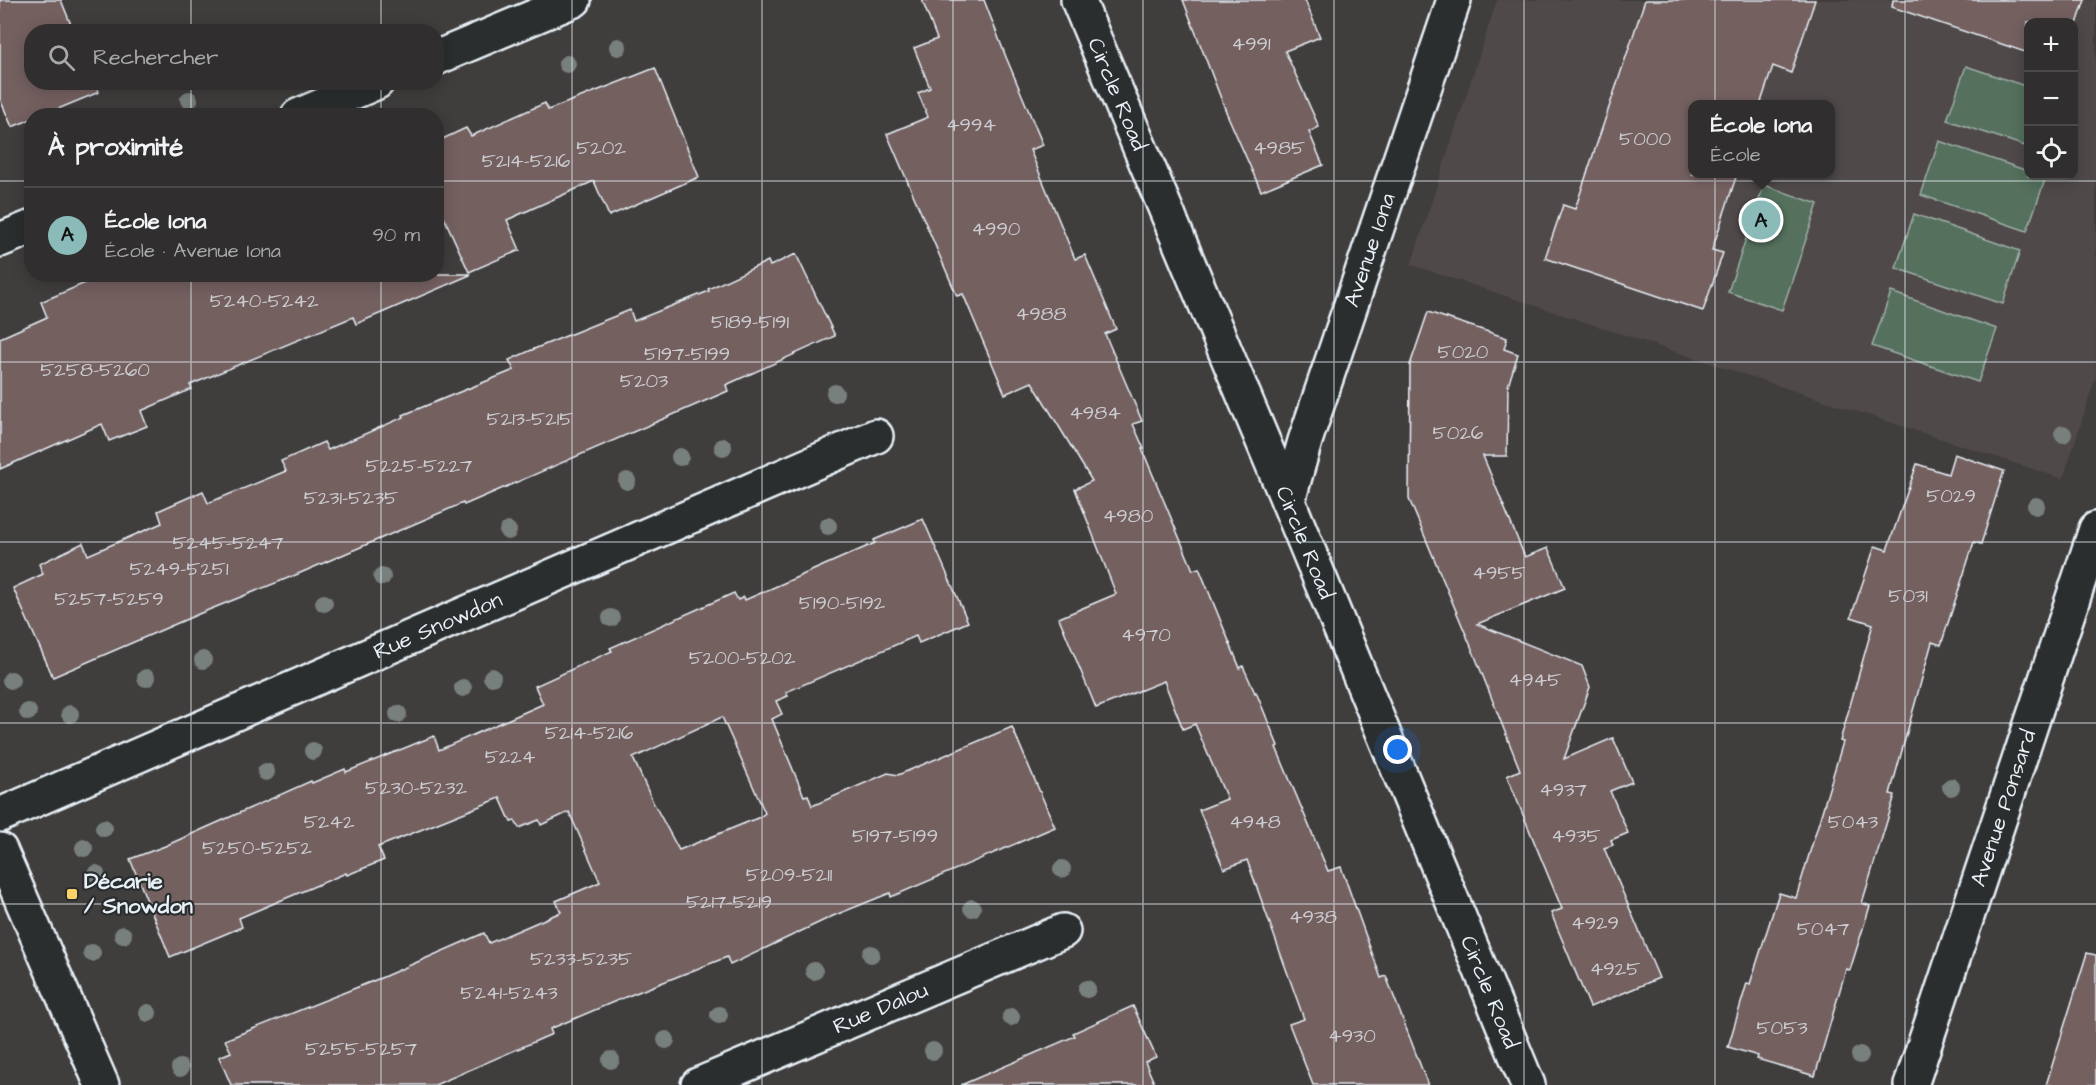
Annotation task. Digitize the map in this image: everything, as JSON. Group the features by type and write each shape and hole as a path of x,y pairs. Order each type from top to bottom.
{"street":[{"path":"444,55 574,0"},
{"name":"Circle Road","path":"1078,0 1288,501 1528,1085"},
{"name":"Avenue Iona","path":"1288,501 1305,441 1454,0"},
{"path":"317,108 358,90"},
{"path":"0,240 24,230"},
{"name":"Rue Snowdon","path":"0,815 876,435"},
{"name":"Avenue Ponsard","path":"1911,1085 2096,529"},
{"path":"0,850 102,1085"},
{"name":"Rue Dalou","path":"698,1085 1064,931"}],"shaded area":[{"path":"1497,0 2096,0 2096,377 2063,479 1411,265"}],"green space":[{"path":"1966,66 2024,86 2024,146 1947,120"},
{"path":"1939,141 2024,170 2024,180 2045,180 2027,231 1921,195"},
{"path":"1764,185 1818,204 1782,310 1728,292"},
{"path":"1914,214 2020,251 2003,304 1896,268"},
{"path":"1891,292 1997,329 1978,382 1872,346"}],"building":[{"path":"0,0 61,0 71,24 24,24 24,90 98,90 99,92 60,108 24,108 24,122 12,127 0,99"},
{"path":"922,0 984,0 1043,145 1030,150 1075,259 1085,255 1116,329 1105,334 1142,421 1133,424 1144,449 1142,449 1193,570 1199,568 1240,668 1243,666 1256,692 1278,746 1276,747 1328,871 1341,867 1381,978 1386,976 1428,1085 1313,1085 1289,1024 1304,1019 1247,860 1224,869 1199,810 1227,799 1195,724 1183,729 1164,681 1096,708 1059,618 1116,594 1075,489 1092,481 1032,382 1005,394 963,294 957,296 887,134 928,117 918,93 930,88 914,48 937,39"},
{"path":"1183,0 1305,0 1320,37 1285,51 1319,127 1309,132 1323,165 1261,191 1227,114"},
{"path":"1645,0 1815,0 1791,73 1773,66 1762,100 1688,100 1688,178 1736,178 1712,250 1723,253 1703,311 1545,258 1563,205 1575,209"},
{"path":"1893,0 2085,0 2078,21 2078,18 2024,18 2024,52 1892,7"},
{"path":"655,68 699,177 609,216 594,181 507,220 520,250 469,272 444,217 444,138 466,128 471,136 545,103 548,110"},
{"path":"796,254 835,336 726,385 728,391 464,505 463,503 53,677 13,588 43,574 39,564 83,543 88,555 162,523 158,511 203,491 208,503 286,471 281,461 324,442 328,450 404,417 403,415 514,370 509,360 534,349 630,310 634,321 709,291 708,289 768,261 770,266"},
{"path":"444,274 470,274 356,324 353,317 190,385 192,389 141,411 147,426 109,441 102,424 0,469 0,338 47,317 41,302 87,282 444,282"},
{"path":"1428,312 1507,338 1504,349 1518,354 1508,386 1507,456 1483,456 1525,557 1548,548 1565,588 1477,624 1582,666 1590,687 1564,759 1613,738 1632,782 1610,791 1628,833 1611,840 1613,845 1604,848 1659,978 1590,1007 1551,913 1562,909 1507,776 1520,770 1409,499 1410,365"},
{"path":"1954,454 2004,471 1981,544 1974,542 1941,645 1932,642 1890,794 1895,795 1862,903 1870,906 1850,970 1846,969 1815,1076 1757,1059 1758,1056 1728,1047 1747,983 1750,984 1779,893 1796,898 1843,742 1840,741 1873,624 1851,617 1875,546 1887,550 1917,464 1948,474"},
{"path":"923,519 968,622 919,643 916,636 786,692 788,696 776,701 782,714 772,719 804,796 808,795 812,806 888,773 898,775 1012,727 1055,827 891,897 890,893 833,916 730,965 727,957 623,998 550,1029 552,1034 435,1085 231,1085 219,1057 231,1052 225,1040 383,977 484,933 489,943 561,912 556,901 600,882 569,812 541,825 539,820 519,828 515,821 511,822 500,798 378,847 384,860 347,875 346,873 239,918 242,927 170,957 130,859 165,846 311,781 312,783 345,769 346,772 434,736 439,750 543,704 535,686 612,651 610,648 734,593 738,600 744,597 745,600 875,543 874,540","holes":["722,717 765,813 679,850 633,758"]},
{"path":"2087,953 2096,955 2096,1085 2046,1085"},
{"path":"1133,1006 1156,1057 1145,1062 1155,1085 961,1085 1075,1036 1073,1033"}],"place":[{"name":"École Iona","path":"1761,220"},
{"name":"Décarie / Snowdon","path":"72,894"}]}
